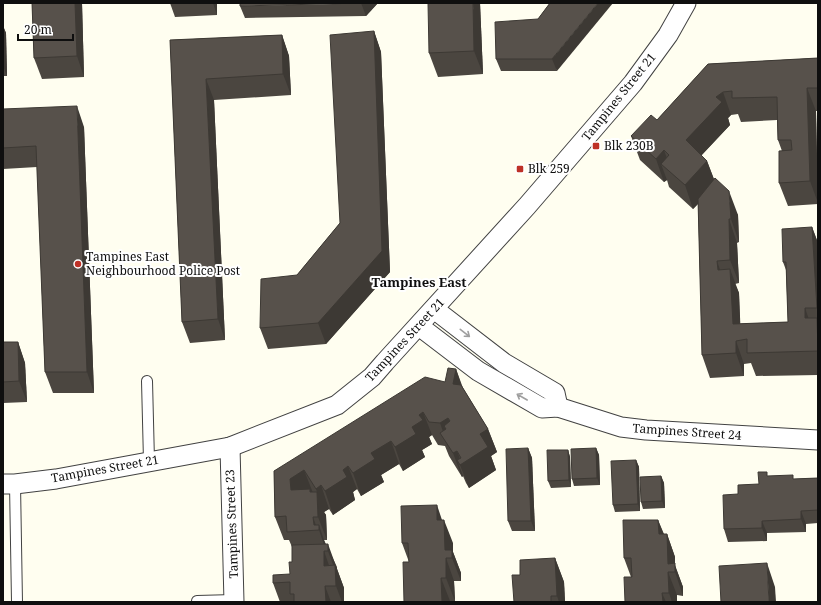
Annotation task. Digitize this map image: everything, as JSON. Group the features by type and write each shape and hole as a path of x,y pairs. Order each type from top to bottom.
{"street":[{"name":"Tampines Street 21","path":"9,484 56,479 230,446 337,405 372,377 419,326 633,83 663,41 686,3"},
{"path":"434,309 504,363 555,393 558,407"},
{"name":"Tampines Street 24","path":"419,326 484,375 542,408 558,407 588,418 634,429 818,440"},
{"name":"Tampines Street 23","path":"230,446 234,601"}],"lane":[{"path":"147,381 149,461"},
{"path":"9,484 17,602"},
{"path":"197,601 234,601"}],"building":[{"path":"32,3 75,3 77,56 34,58"},
{"path":"240,3 362,3 240,6"},
{"path":"428,3 473,3 474,51 429,53"},
{"path":"550,3 598,3 552,59 496,59 495,22 538,19"},
{"path":"374,31 382,251 318,323 260,328 261,279 297,275 340,223 330,35"},
{"path":"282,35 283,74 206,79 218,319 182,322 170,40"},
{"path":"818,58 818,88 807,88 810,181 779,183 779,151 792,150 791,140 778,140 777,97 732,98 732,91 723,92 716,97 722,102 686,140 707,161 685,185 661,164 669,155 664,150 656,159 631,136 651,115 657,120 708,64"},
{"path":"77,106 87,372 45,372 36,146 3,148 3,109"},
{"path":"715,178 729,191 731,219 729,219 730,260 717,261 718,270 730,269 733,324 788,322 786,262 783,262 782,229 812,227 817,308 805,308 805,318 817,318 818,351 747,353 747,339 736,341 736,353 702,355 698,199"},
{"path":"3,342 18,342 19,381 3,382"},
{"path":"448,368 456,369 453,384 461,385 488,429 480,434 488,447 460,465 457,460 461,458 457,451 453,453 440,433 446,429 444,426 450,421 448,418 440,423 429,422 423,412 419,415 423,420 412,427 416,434 395,447 391,441 371,453 375,459 353,473 348,466 343,470 347,477 325,491 321,485 316,489 304,470 290,479 291,490 310,489 310,492 317,492 318,517 313,517 314,525 319,525 319,530 287,532 286,516 275,517 274,471 425,377 445,382"},
{"path":"528,448 531,521 508,521 506,449"},
{"path":"596,448 597,478 572,479 571,449"},
{"path":"547,450 568,450 569,480 548,481"},
{"path":"636,460 638,504 613,505 611,461"},
{"path":"758,472 767,472 767,476 793,475 793,479 818,478 818,510 801,511 801,519 762,521 762,528 724,529 723,495 738,494 738,485 759,484"},
{"path":"661,476 662,501 641,502 640,477"},
{"path":"437,505 437,520 444,520 445,550 452,550 452,558 446,558 446,578 441,578 442,602 404,602 403,562 409,562 408,543 402,543 401,506"},
{"path":"623,520 658,520 659,534 667,534 668,564 675,563 675,572 668,572 669,593 662,593 663,602 625,602 624,577 632,577 631,558 624,558"},
{"path":"328,544 328,551 324,551 324,566 335,565 336,586 325,586 326,602 294,602 294,594 290,594 290,582 273,583 273,575 290,574 289,562 292,562 292,545"},
{"path":"555,558 557,596 551,596 551,602 514,602 512,575 520,575 520,560"},
{"path":"767,563 769,602 721,602 719,566"}],"place":[{"name":"Blk 230B","path":"596,146"},
{"name":"Blk 259","path":"520,169"},
{"name":"Tampines East Neighbourhood Police Post","path":"78,264"}],"district":[{"name":"Tampines East","path":"419,282"}]}
